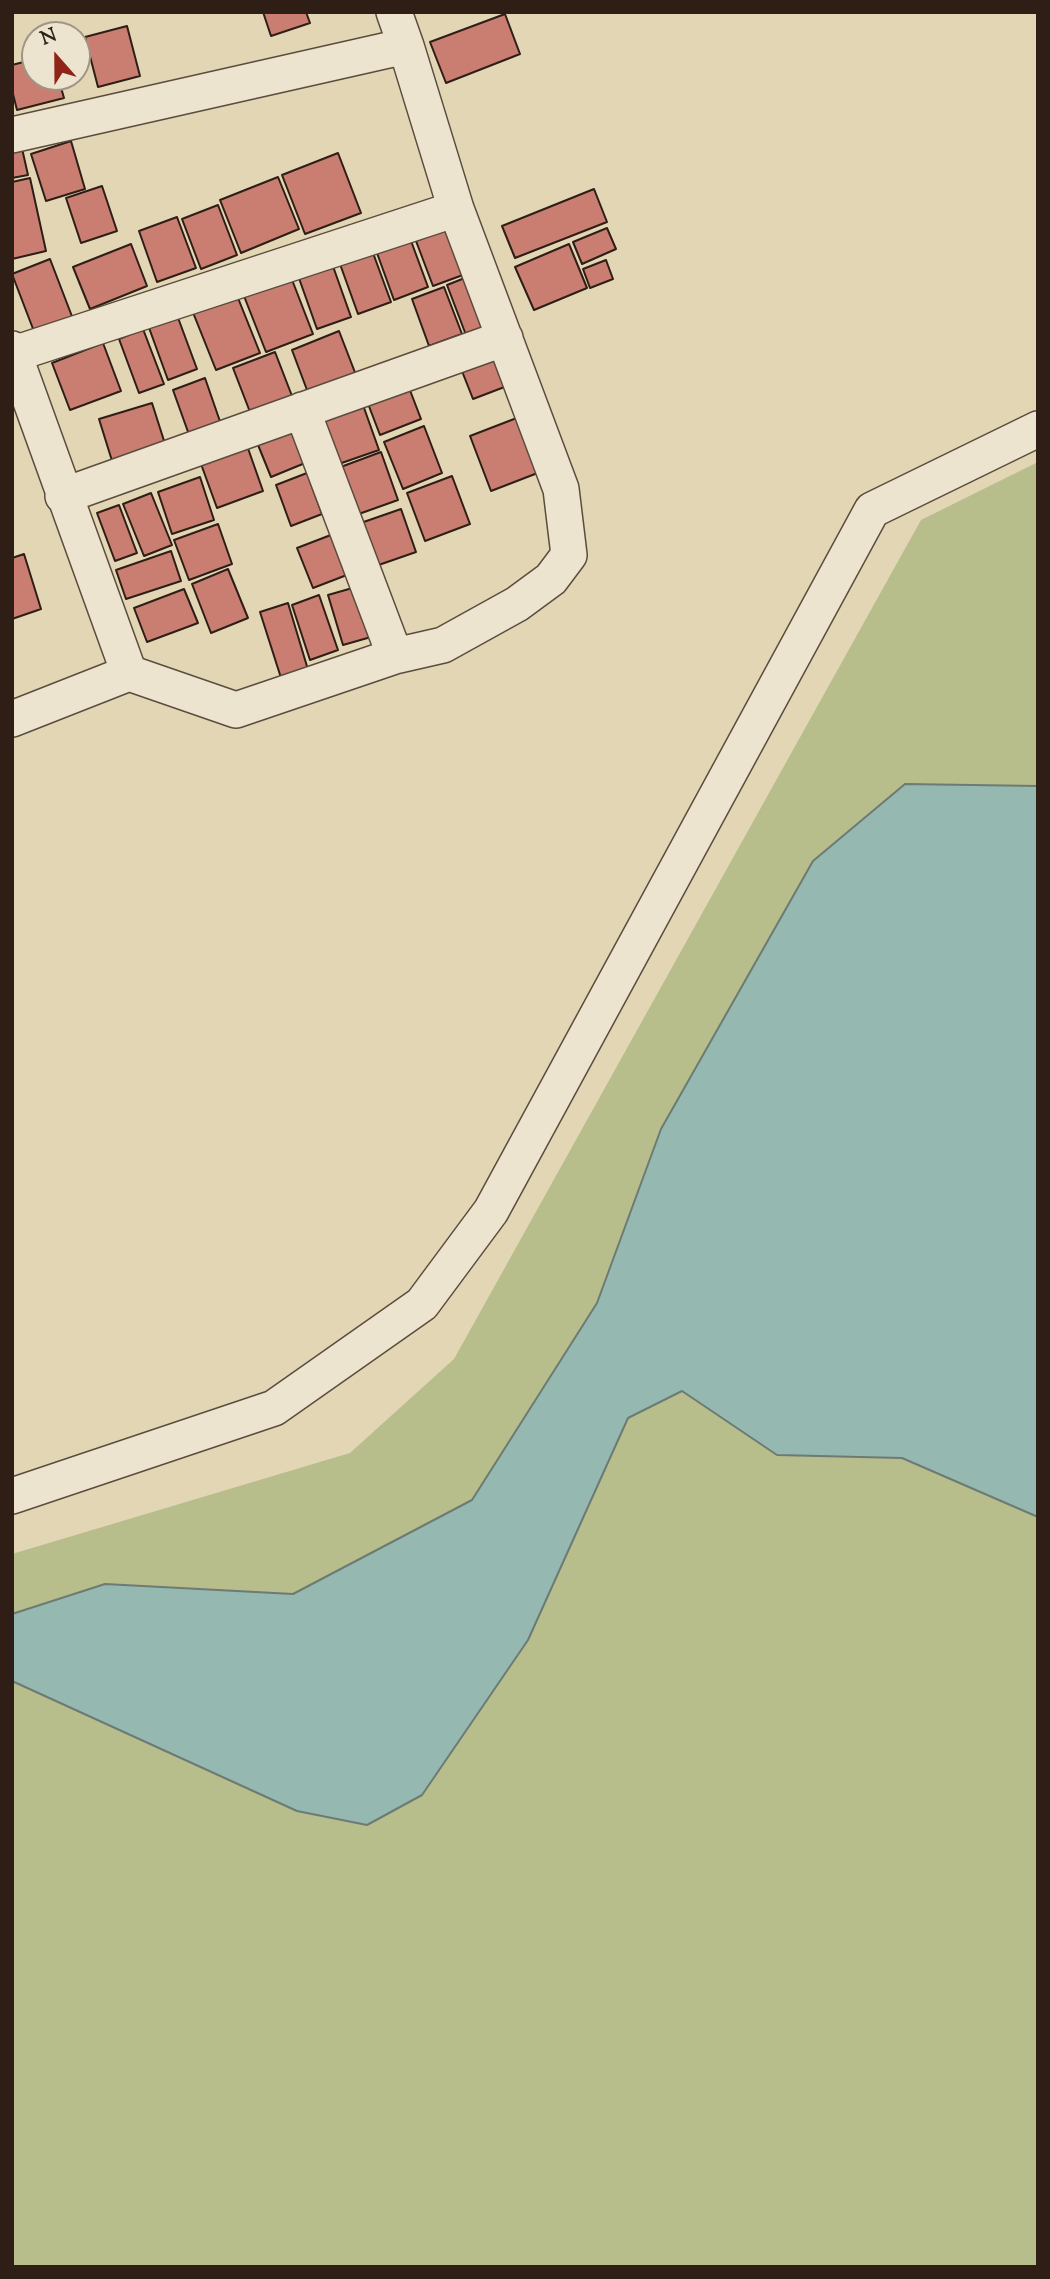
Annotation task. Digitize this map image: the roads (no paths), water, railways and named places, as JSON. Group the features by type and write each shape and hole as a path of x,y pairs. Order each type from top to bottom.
{"street":[{"path":"12,719 129,673 236,710 395,656 443,645 517,604 551,579 569,555 561,489 456,209 394,12"},
{"path":"12,135 406,46"},
{"path":"129,673 13,352 456,209"},
{"path":"63,496 505,338"},
{"path":"302,410 395,656"},
{"path":"12,1496 274,1408 422,1304 491,1211 872,510 1038,429"}],"water":[{"path":"905,784 1038,786 1038,1517 902,1458 777,1455 682,1391 628,1418 528,1640 422,1795 367,1825 297,1811 12,1681 12,1614 105,1584 293,1594 472,1500 597,1303 661,1129 813,861"}]}
